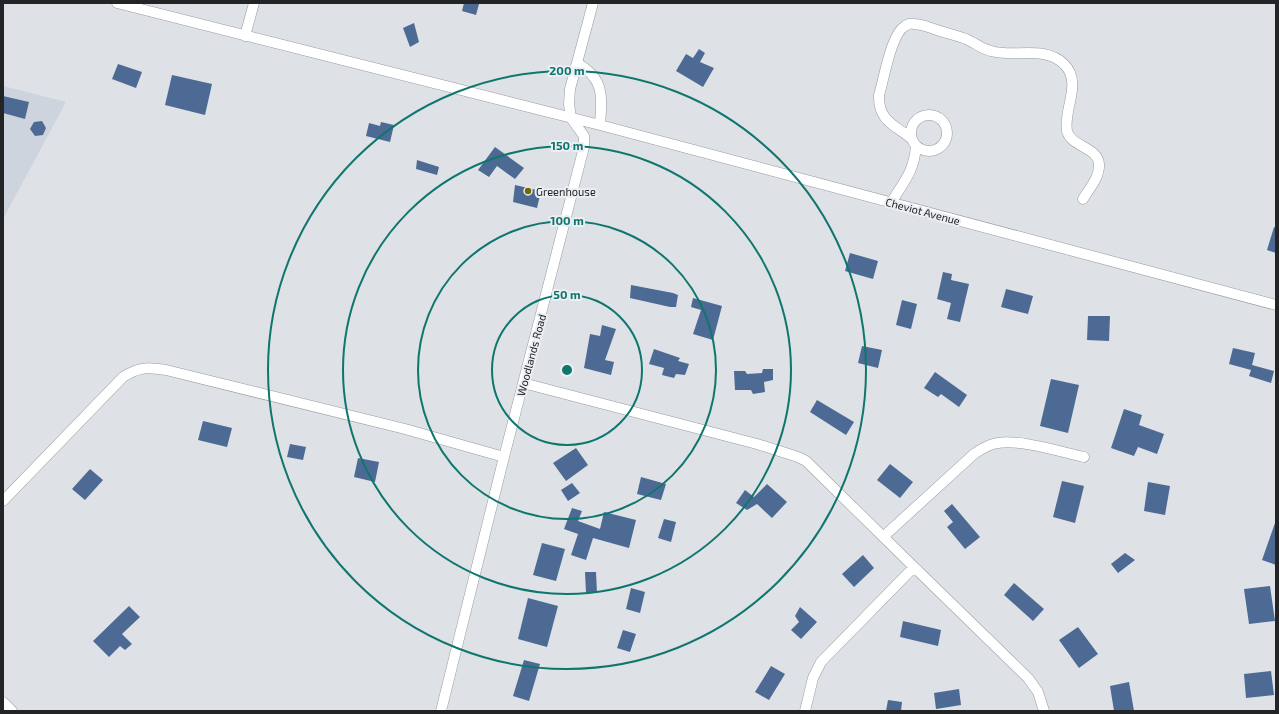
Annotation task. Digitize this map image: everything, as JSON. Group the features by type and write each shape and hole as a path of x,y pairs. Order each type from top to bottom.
{"street":[{"name":"Cheviot Avenue","path":"117,3 600,125 1276,305"},
{"path":"245,36 254,3"},
{"path":"570,118 570,88 593,3"},
{"path":"891,202 911,170 915,159 914,143 888,122 879,103 879,95 893,44 899,33 906,25 916,24 961,38 996,52 1029,52 1055,58 1068,69 1072,82 1072,96 1067,117 1068,132 1073,140 1092,152 1099,161 1098,175 1083,199"},
{"path":"577,64 592,73 599,88 602,101 600,125"},
{"name":"Woodlands Road","path":"441,711 504,457 584,147 584,136 570,118"},
{"path":"3,501 123,377 132,371 141,368 166,370 405,430 504,457"},
{"path":"523,383 757,444 798,457 814,467 883,537 1028,678 1038,692 1044,711"},
{"path":"883,537 974,454 994,443 1021,443 1084,457"},
{"path":"805,711 813,678 821,662 914,567"},
{"path":"3,702 12,711"}],"shaded area":[{"path":"3,86 66,102 3,219"}],"building":[{"path":"464,3 479,4 476,15 462,11"},
{"path":"414,23 419,42 410,47 403,28"},
{"path":"699,49 705,53 700,62 714,68 703,87 676,71 686,54 693,58"},
{"path":"118,64 142,72 136,88 112,79"},
{"path":"172,75 212,84 205,115 165,105"},
{"path":"3,96 29,102 25,119 3,113"},
{"path":"42,121 46,128 43,135 35,136 30,129 34,122"},
{"path":"381,122 394,125 390,142 366,136 369,123 380,126"},
{"path":"495,147 524,168 515,179 497,166 489,177 478,170"},
{"path":"417,160 439,167 437,175 416,169"},
{"path":"515,185 541,191 537,208 513,202"},
{"path":"1274,227 1276,228 1276,253 1267,250"},
{"path":"850,253 878,261 873,279 845,271"},
{"path":"943,272 952,274 951,280 969,284 960,322 947,319 951,303 937,299"},
{"path":"631,285 678,295 676,307 630,298"},
{"path":"1006,289 1033,296 1028,314 1001,307"},
{"path":"693,298 722,306 713,340 693,334 701,310 691,307"},
{"path":"902,300 917,304 911,329 896,325"},
{"path":"1088,316 1110,316 1109,341 1087,340"},
{"path":"602,325 616,329 605,360 614,362 611,375 584,368 590,334 600,336"},
{"path":"862,346 882,350 878,368 858,363"},
{"path":"1233,348 1255,353 1252,365 1274,371 1271,383 1249,376 1251,370 1229,364"},
{"path":"654,349 680,358 678,361 689,364 685,375 676,374 674,378 662,375 664,368 649,364"},
{"path":"763,369 773,369 773,380 764,382 765,392 753,394 751,390 735,390 734,371 745,371 747,374 762,373"},
{"path":"935,372 967,395 959,407 941,394 938,397 924,388"},
{"path":"1051,379 1079,385 1068,433 1040,426"},
{"path":"817,400 854,422 846,435 810,412"},
{"path":"1124,409 1142,415 1139,425 1164,434 1157,454 1138,447 1134,456 1111,448"},
{"path":"203,421 232,428 227,447 198,440"},
{"path":"290,444 306,447 303,460 287,457"},
{"path":"576,448 588,465 566,481 553,463"},
{"path":"358,458 379,462 375,482 354,477"},
{"path":"890,464 913,482 900,498 877,480"},
{"path":"90,469 103,480 85,500 72,489"},
{"path":"641,477 666,484 661,500 637,494"},
{"path":"1062,481 1084,486 1075,523 1053,517"},
{"path":"1148,482 1170,486 1165,515 1144,511"},
{"path":"572,483 580,493 568,501 561,490"},
{"path":"767,484 787,502 772,518 757,504 747,510 736,503 745,490 754,497"},
{"path":"952,504 980,537 965,549 947,527 953,522 944,511"},
{"path":"572,508 582,511 578,521 600,529 604,512 636,520 629,548 593,538 586,560 571,555 578,534 564,529"},
{"path":"664,519 676,522 671,542 658,538"},
{"path":"1276,523 1276,565 1262,560"},
{"path":"542,543 565,549 556,581 533,575"},
{"path":"1125,553 1135,560 1118,573 1111,564"},
{"path":"863,555 874,568 854,587 842,574"},
{"path":"585,572 596,572 597,593 586,593"},
{"path":"1014,583 1044,609 1033,621 1004,595"},
{"path":"1270,586 1275,621 1249,624 1244,589"},
{"path":"631,588 645,592 640,613 626,609"},
{"path":"528,598 558,606 547,647 518,639"},
{"path":"129,606 140,617 122,634 132,644 125,650 120,646 109,657 93,641"},
{"path":"800,607 817,622 801,639 791,630 799,622 795,616"},
{"path":"903,621 941,630 938,646 900,637"},
{"path":"1078,627 1098,654 1079,668 1059,640"},
{"path":"623,630 636,634 630,652 617,648"},
{"path":"524,660 540,664 529,701 513,696"},
{"path":"771,666 785,674 769,700 755,692"},
{"path":"1271,671 1274,695 1246,698 1244,674"},
{"path":"1129,682 1134,711 1114,711 1110,686"},
{"path":"959,689 961,705 936,709 934,693"},
{"path":"888,700 902,702 901,711 886,711"}],"place":[{"name":"Greenhouse","path":"528,191"}]}
